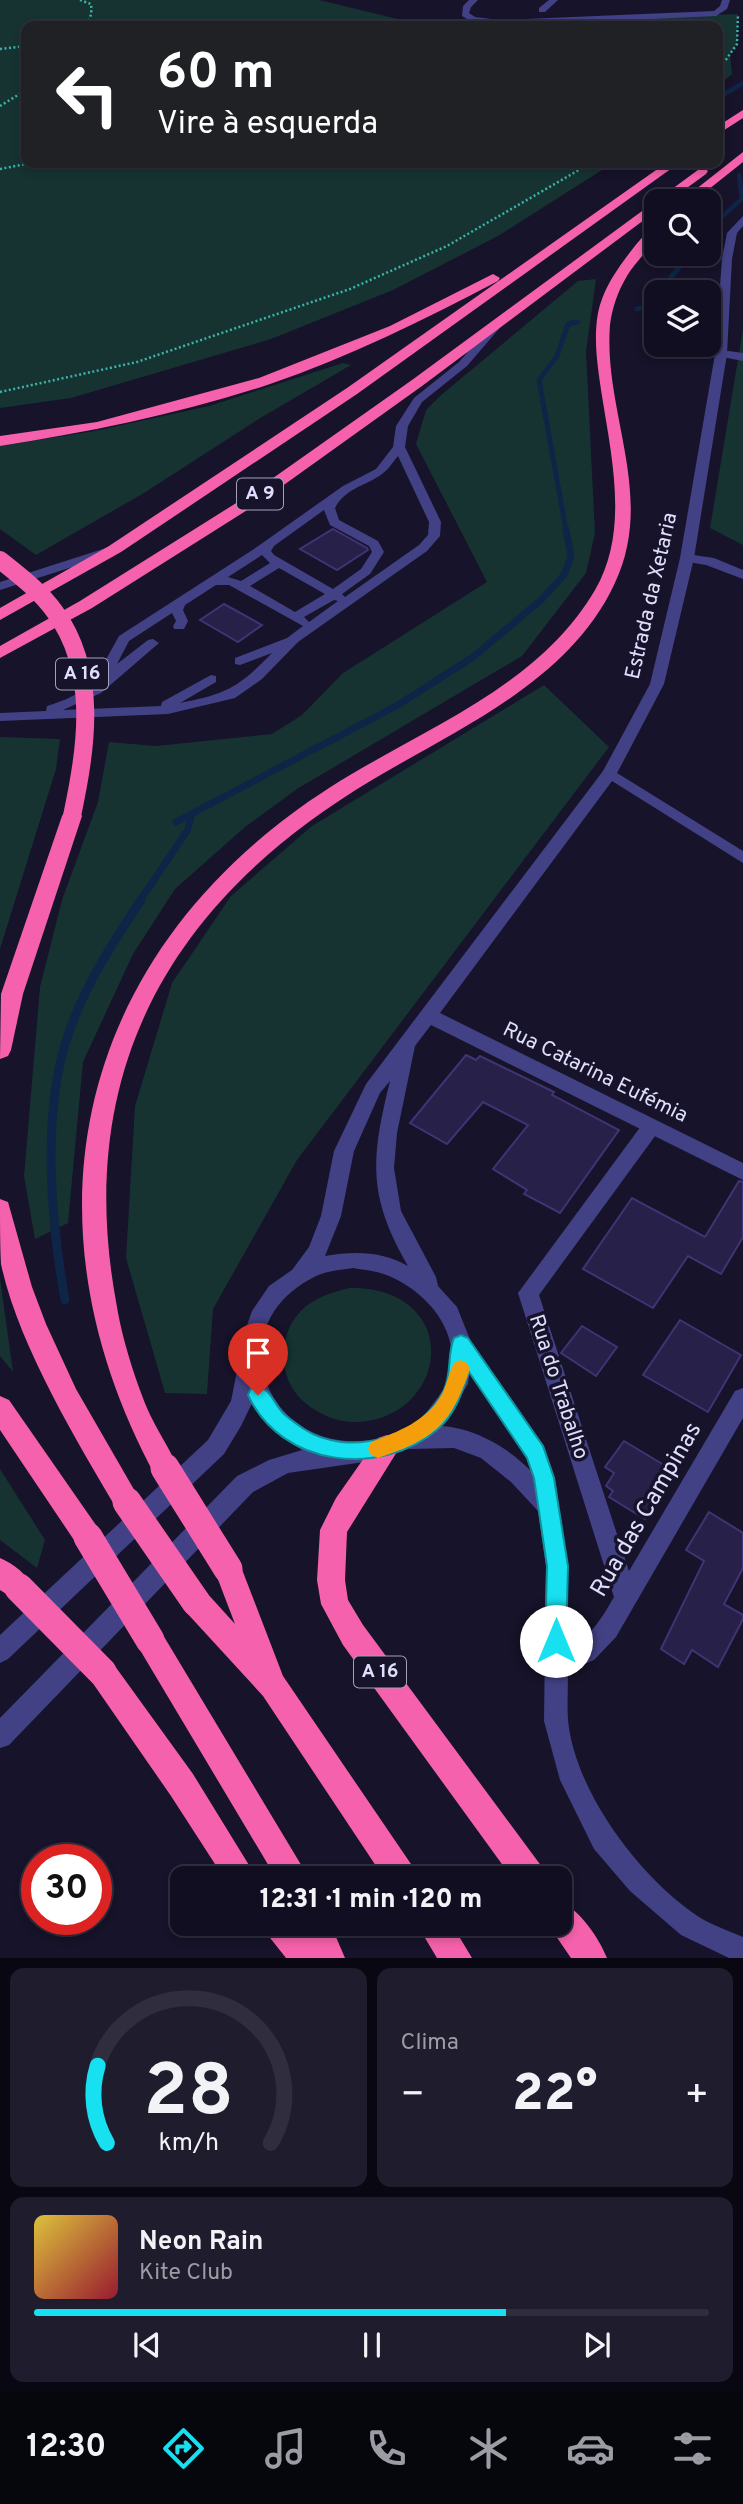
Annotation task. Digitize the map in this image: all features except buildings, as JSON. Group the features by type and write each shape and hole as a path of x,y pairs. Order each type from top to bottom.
{"highway":[{"path":"723,127 743,113"},
{"path":"723,157 743,142"},
{"path":"702,189 743,156"},
{"name":"A 9","path":"0,615 115,549 352,391 666,168"},
{"path":"679,189 708,168"},
{"name":"A 9","path":"0,653 92,602 199,535 316,454 644,214"},
{"path":"273,1686 228,1569 164,1468 132,1404 113,1346 99,1286 93,1229 92,1178 108,1075 145,986 190,918 227,876 262,845 335,793 485,704 517,682 571,637 605,588 615,563 624,515 604,363 603,325 615,286 644,244"},
{"path":"0,441 98,426 264,381 395,329 548,251"},
{"name":"A 16","path":"0,560 30,584 50,607 66,632 81,670 86,690 88,719 86,752 72,816 12,994 0,1050"},
{"path":"0,1209 18,1286 38,1338 89,1438 127,1502 196,1602 273,1686 394,1866"},
{"path":"0,1408 88,1537 287,1866"},
{"name":"A 16","path":"387,1446 346,1507 334,1530 331,1580 335,1604 353,1634 522,1866"},
{"path":"9,1580 102,1672 182,1785 234,1866"},
{"path":"572,1933 591,1958"},
{"path":"288,1936 306,1958"},
{"path":"320,1936 329,1958"},
{"path":"441,1936 456,1958"}],"street":[{"path":"474,0 467,6 465,14 484,21"},
{"path":"542,9 554,0"},
{"path":"617,21 716,13 724,7 726,0"},
{"name":"Estrada da Xetaria","path":"721,354 727,259 732,233 743,219"},
{"path":"721,354 743,357"},
{"name":"Estrada da Xetaria","path":"299,1275 317,1252 331,1216 340,1164 373,1089 609,773 657,684 687,558 720,357"},
{"path":"687,558 709,561 743,575"},
{"name":"Rua Catarina Eufémia","path":"427,1015 743,1172"},
{"name":"Estrada da Xetaria","path":"410,1037 390,1126 385,1159 385,1188 395,1220 433,1289"},
{"name":"Rua do Trabalho","path":"626,1598 528,1293 651,1126"},
{"path":"0,1651 216,1447 232,1425 242,1401 250,1366 251,1339 260,1314 277,1292 299,1275 321,1265 369,1260 402,1270 433,1289 452,1314 461,1344 536,1453 544,1478 557,1566 556,1721 569,1771 603,1840 639,1882 690,1926 743,1951"},
{"path":"250,1366 258,1395 276,1419 301,1438 332,1449 387,1446 433,1421 451,1398 460,1371 461,1344"},
{"name":"Rua das Campinas","path":"556,1664 586,1652 608,1629 743,1398"},
{"path":"0,1736 245,1484 265,1472 288,1463 387,1446 430,1435 471,1442 514,1467 548,1506"}],"lane":[{"path":"96,690 124,639 334,498 380,471 399,447 402,426 411,409 427,392 463,364 507,315"},
{"path":"240,661 293,639 423,548 434,536 435,522 399,447"},
{"path":"295,617 366,570 378,552 374,544 334,523 329,508 334,498"},
{"path":"270,543 266,554 333,593 342,600 339,608"},
{"path":"0,586 115,549"},
{"path":"242,586 279,563"},
{"path":"212,582 226,579 307,623 319,621"},
{"path":"179,603 177,610 182,621 179,626"},
{"path":"0,717 187,708 230,695 266,668 293,639"},
{"path":"15,717 60,707 96,690 153,643"},
{"path":"148,711 182,698 211,679"},
{"path":"609,773 743,858"}],"path":[{"path":"80,0 92,4 93,10 89,21"},
{"path":"723,64 737,44 736,7"},
{"path":"0,49 21,47"},
{"path":"0,106 21,93"},
{"path":"0,169 21,165"},
{"path":"0,392 137,362 350,289 447,246 582,168"}],"green space":[{"path":"0,0 319,0 413,21 21,21 21,168 605,168 498,236 393,290 271,339 71,398 0,408"},
{"path":"738,14 737,44 730,54 732,74 723,82 723,21 621,21 619,18"},
{"path":"596,279 586,352 595,533 586,573 522,656 297,789 245,827 175,889 133,954 83,1062 68,1223 35,1239 24,1176 40,987 62,900 98,802 109,742 156,746 272,734 302,715 343,673 487,582 416,444 426,410 578,281"},
{"path":"743,329 743,545 710,528"},
{"path":"343,363 351,365 257,420 144,493 36,555 0,529 0,446 95,431 209,406"},
{"path":"544,685 609,747 297,1160 213,1309 207,1394 165,1393 126,1258 135,1106 172,983 231,896 312,826"},
{"path":"0,737 60,739 56,769 0,949"},
{"path":"0,1278 13,1372 0,1356"},
{"path":"349,1288 386,1293 412,1308 425,1325 431,1345 430,1365 422,1384 409,1401 391,1414 359,1422 326,1416 304,1402 294,1391 284,1365 286,1338 299,1313 319,1298"},
{"path":"0,1469 45,1540 37,1568 0,1540"}],"waterway":[{"path":"723,95 743,83"},
{"path":"721,217 742,199 739,175"},
{"path":"669,280 680,266"},
{"path":"637,309 644,307"},
{"path":"566,530 539,380 557,356 568,324 578,322"},
{"path":"176,822 398,705 473,657 541,600 564,575 571,557 566,529"},
{"path":"139,902 187,831 191,818"},
{"path":"65,1300 56,1237 51,1170 51,1136 58,1071 66,1041 89,986 141,900"}],"slow traffic":[{"path":"378,1449 408,1439 433,1421 451,1398 460,1369"}],"route":[{"path":"258,1395 276,1419 301,1438 332,1449 365,1451 387,1447 408,1439 433,1421 451,1398 460,1371 461,1344 536,1453 544,1478 557,1566 556,1641"}]}
